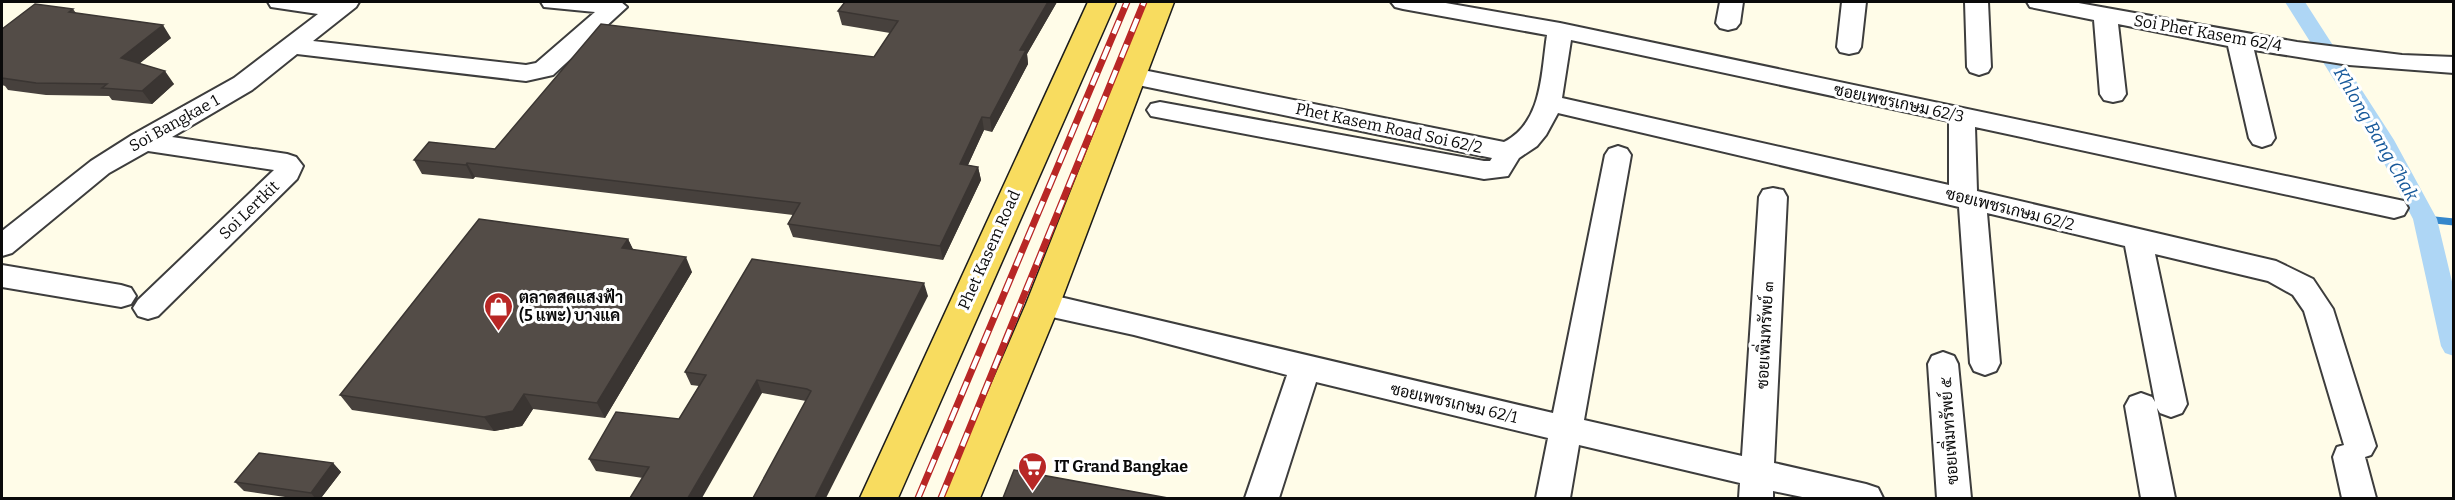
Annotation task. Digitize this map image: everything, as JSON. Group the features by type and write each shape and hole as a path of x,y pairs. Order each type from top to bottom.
{"main road":[{"name":"Phet Kasem Road","path":"879,498 1102,2"},
{"path":"961,498 1043,304 1160,2"}],"street":[{"path":"279,2 343,5"},
{"path":"290,46 526,73 537,72 544,70 615,7 552,2"},
{"name":"ซอยเพชรเกษม 62/3","path":"1403,2 1560,30 2394,208"},
{"path":"1849,47 1854,2"},
{"path":"1976,2 1979,68"},
{"name":"Soi Phet Kasem 62/4","path":"2038,2 2354,58 2406,64 2454,65"},
{"name":"Soi Bangkae 1","path":"2,246 87,176 141,141 234,90 343,5"},
{"path":"2105,14 2113,94"},
{"path":"1160,110 1365,136 1441,151 1495,172 1501,167 1508,152 1527,140 1541,122 1548,103 1560,30"},
{"path":"2239,39 2262,138"},
{"name":"Phet Kasem Road Soi 62/2","path":"1132,76 1365,136"},
{"name":"ซอยเพชรเกษม 62/2","path":"1548,103 1967,198 2276,272 2303,287 2318,309 2355,451 2359,498"},
{"path":"1962,117 1967,198 1985,363"},
{"name":"Soi Lertkit","path":"141,141 287,163 290,166 287,173 148,308"},
{"path":"1553,498 1618,155"},
{"name":"ซอยเพิ่มทรัพย์ ๓","path":"1757,486 1773,197"},
{"path":"2138,240 2156,405 2158,498"},
{"path":"2,276 121,296"},
{"name":"ซอยเพชรเกษม 62/1","path":"1043,304 1566,429 1757,486 1866,498"},
{"name":"ซอยเพิ่มทรัพย์ ๕","path":"1943,364 1954,498"},
{"path":"1262,498 1305,367"}],"building":[{"path":"845,2 1048,2 1020,50 1026,50 990,118 982,117 960,164 978,167 940,246 788,224 800,203 467,163 466,165 414,160 429,142 495,149 601,24 874,57 898,21 838,11"},
{"path":"35,4 73,9 69,12 163,25 121,58 165,71 142,91 102,88 107,84 36,83 2,78 2,29"},
{"name":"ตลาดสดแสงฟ้า (5 แพะ) บางแค","path":"479,219 628,239 622,248 686,257 597,403 524,394 513,411 484,417 340,395"},
{"path":"752,259 924,283 815,498 753,498 811,391 757,380 688,498 630,498 649,467 589,459 616,412 679,419 706,375 685,372"},
{"path":"259,453 333,463 311,493 235,482"},
{"path":"1014,470 1168,498 1003,498"}],"waterway":[{"name":"Khlong Bang Chak","path":"2295,2 2383,140 2425,219 2454,346"},
{"path":"2425,219 2454,222"}],"railway":[{"path":"918,498 1127,2"},
{"path":"941,498 1144,2"}],"place":[{"name":"ตลาดสดแสงฟ้า (5 แพะ) บางแค","path":"498,332"},
{"name":"IT Grand Bangkae","path":"1033,492"}]}
